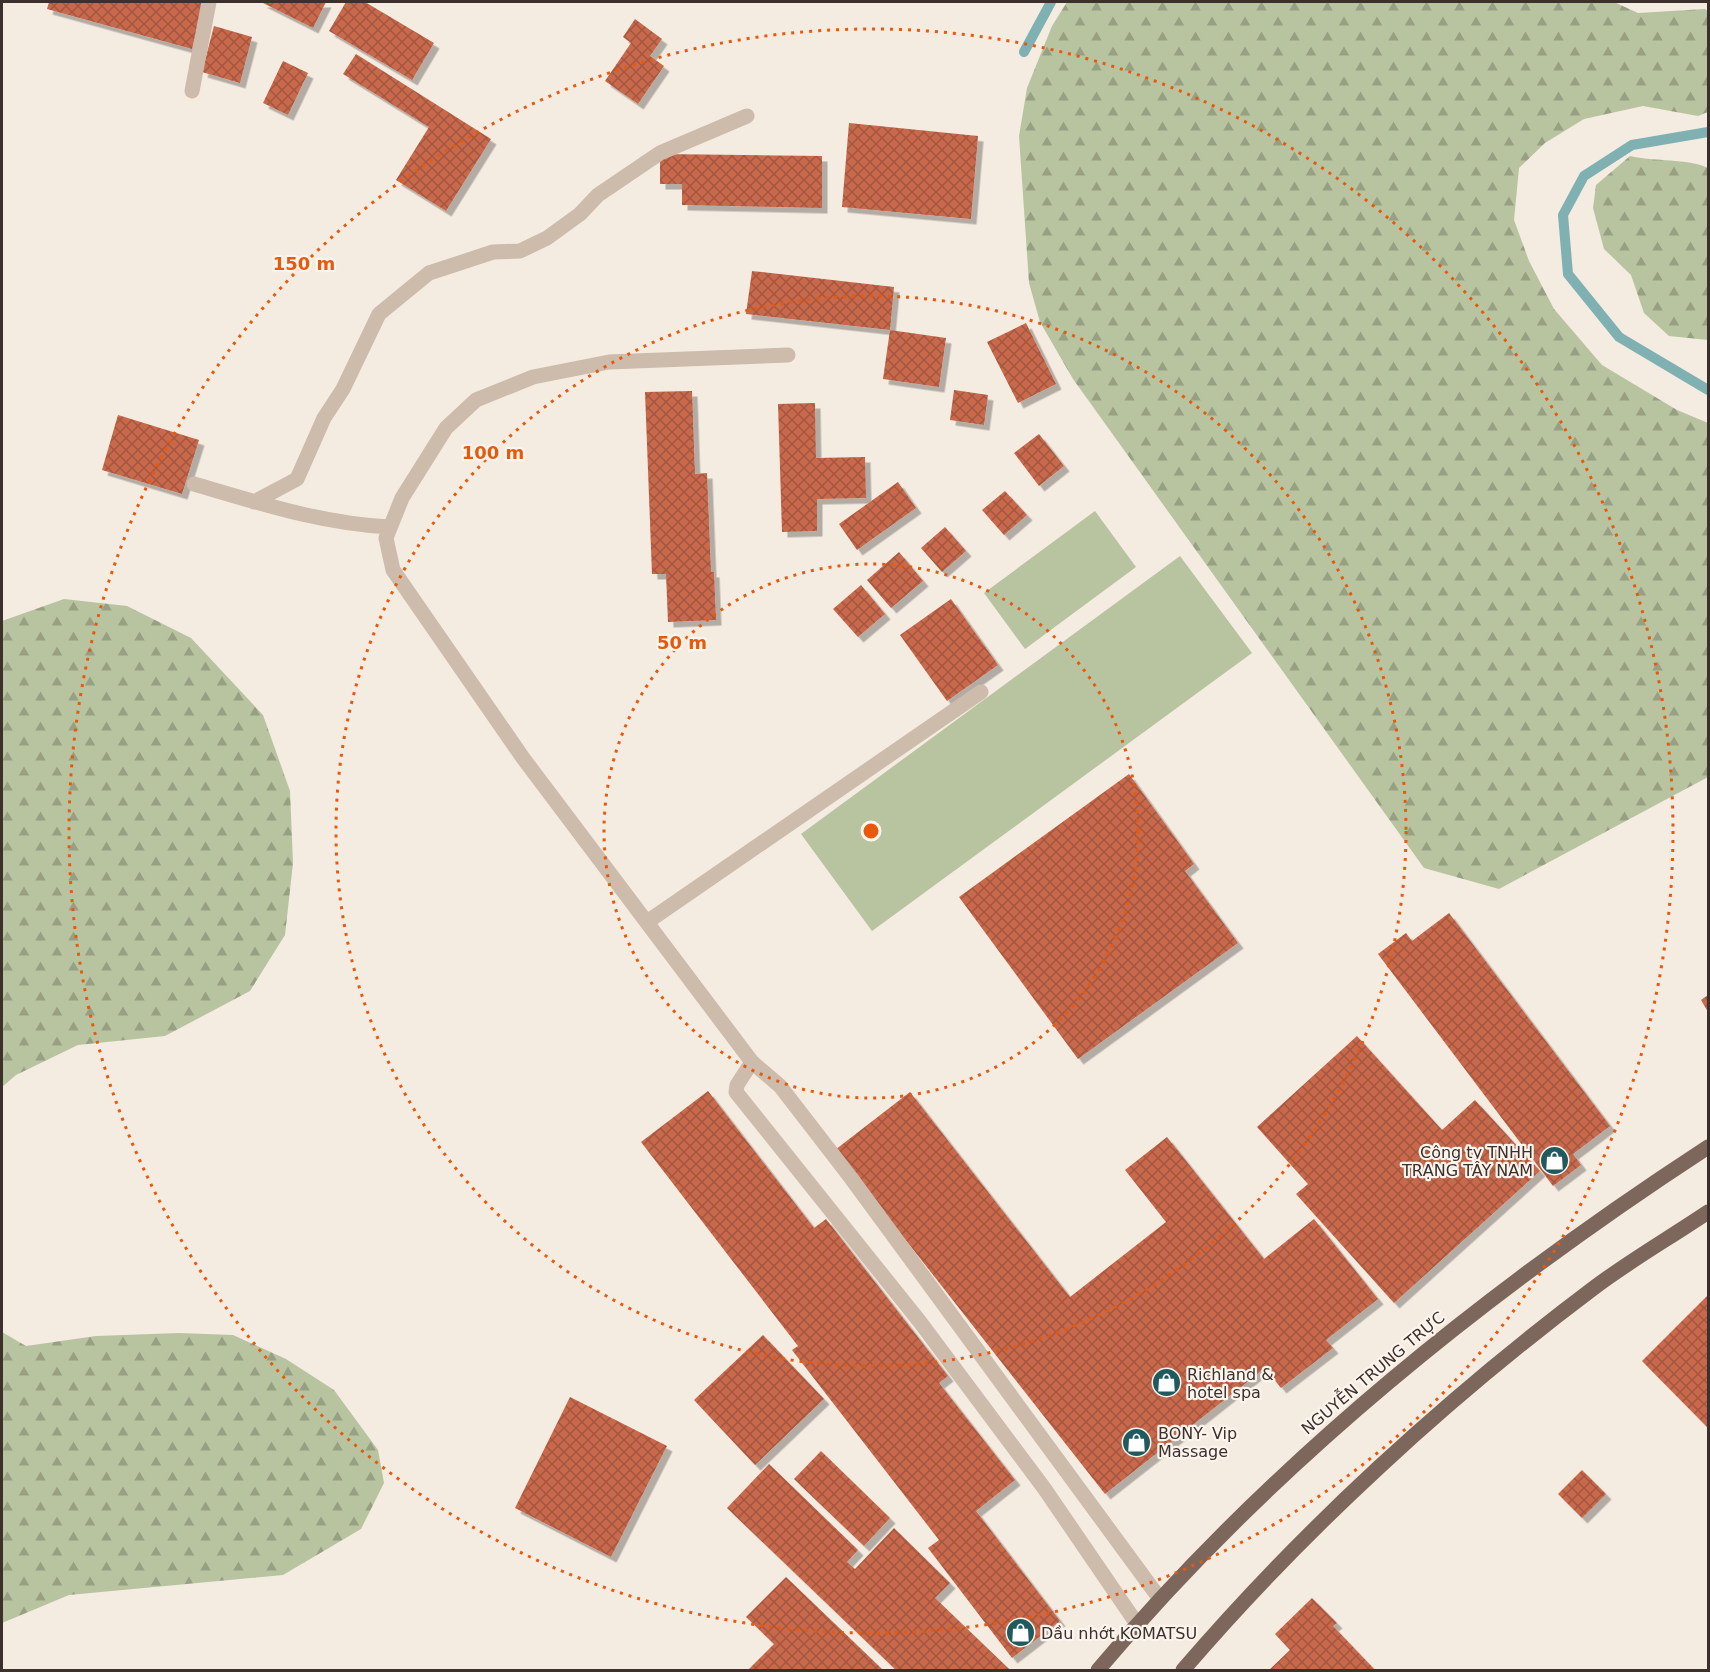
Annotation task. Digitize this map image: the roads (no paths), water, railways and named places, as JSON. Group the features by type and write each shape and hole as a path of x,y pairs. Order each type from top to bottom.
{"main road":[{"name":"NGUYỄN TRUNG TRỰC","path":"1098,1671 1160,1599 1313,1447 1455,1328 1605,1215 1708,1147"},
{"path":"1184,1671 1245,1602 1376,1470 1440,1411 1596,1286 1708,1212"}],"street":[{"path":"192,91 209,2"},
{"path":"254,502 297,479 324,418 343,388 379,314 429,273 493,252 520,251 547,238 580,214 598,195 660,153 747,116"},
{"path":"788,355 609,362 533,377 476,400 446,428 402,498 386,538 393,570 523,758 752,1062 780,1086 851,1178 1160,1599"},
{"path":"194,484 279,510 361,526 390,527"},
{"path":"647,922 981,692"},
{"path":"752,1062 735,1090 741,1101 920,1322 1044,1488 1137,1624"}],"waterway":[{"path":"1024,52 1051,2"},
{"path":"1708,132 1632,145 1584,176 1563,215 1568,274 1619,337 1708,390"}],"place":[{"name":"Công ty TNHH TRẠNG TÂY NAM","path":"1554,1161"},
{"name":"Richland & hotel spa","path":"1166,1383"},
{"name":"BONY- Vip Massage","path":"1137,1442"},
{"name":"Dầu nhớt KOMATSU","path":"1020,1633"}]}
